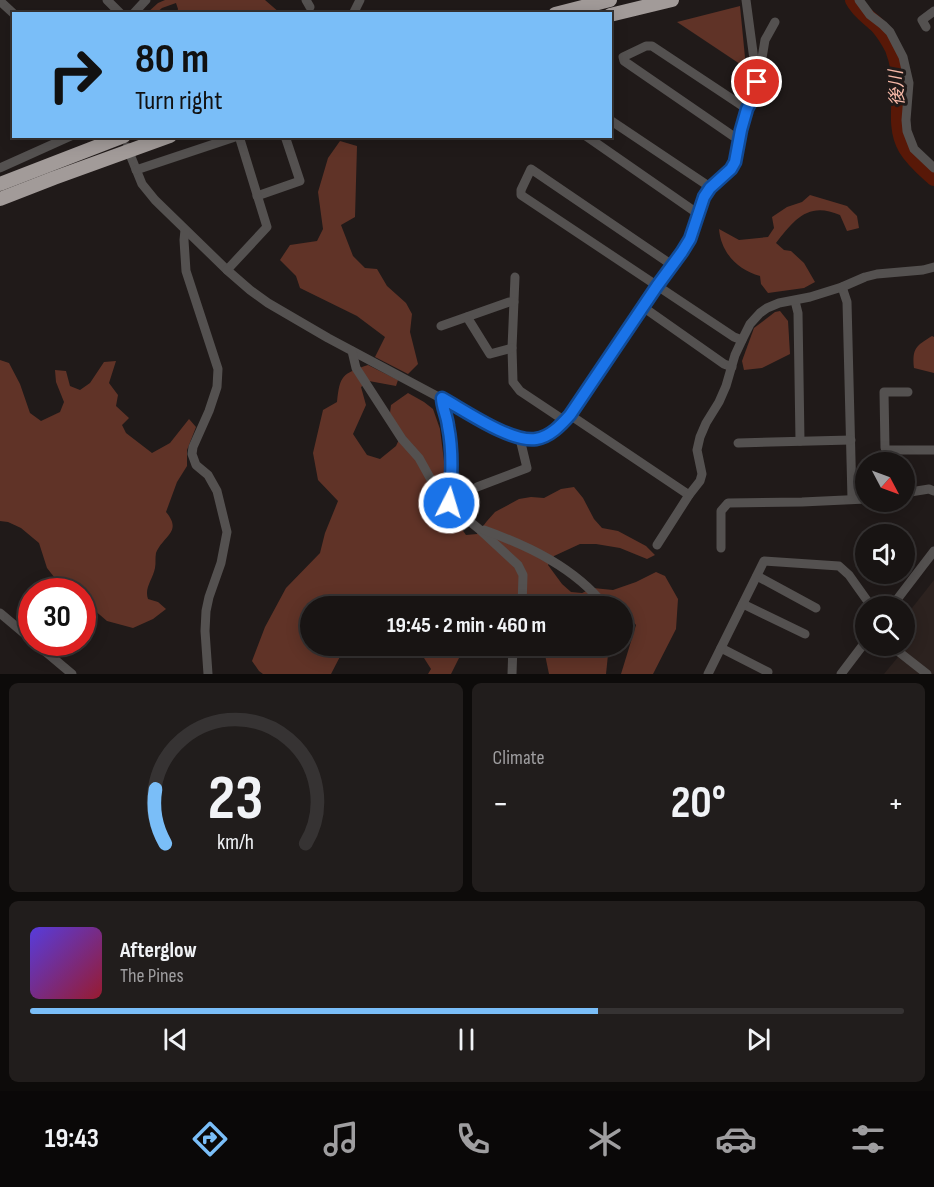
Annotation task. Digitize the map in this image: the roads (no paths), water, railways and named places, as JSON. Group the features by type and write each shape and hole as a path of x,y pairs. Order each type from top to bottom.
{"highway":[{"path":"563,12 610,0"},
{"path":"612,15 672,0"},
{"path":"0,184 119,138"},
{"path":"0,199 164,138"}],"street":[{"path":"106,0 119,12"},
{"path":"135,12 146,0"},
{"path":"125,138 135,169 155,200 250,290 268,303 352,351 508,434 520,439 536,439 556,429 567,418 682,252 690,239 704,197 735,162 739,138 757,82 746,0"},
{"path":"859,0 870,15 890,32 903,57 909,83 907,131 914,149 934,168"},
{"path":"0,1 12,12"},
{"path":"926,27 921,20 934,11"},
{"path":"754,69 761,64 765,40 775,22"},
{"path":"739,138 624,61 623,57 646,46 652,46 747,109"},
{"path":"612,121 710,188"},
{"path":"0,168 67,138"},
{"path":"135,169 232,138"},
{"path":"227,270 267,227 239,138"},
{"path":"257,196 300,181 286,138"},
{"path":"589,138 700,213"},
{"path":"672,265 531,169 520,195 734,337 742,340"},
{"path":"185,230 186,271 218,369 217,387 192,454 196,465 208,476 217,491 227,532 221,563 208,597 205,631 208,674"},
{"path":"657,545 700,481 702,474 697,450 700,436 726,386 742,340 750,324 760,313 779,303 795,301 865,277 934,267"},
{"path":"515,277 513,382 520,391 689,495"},
{"path":"721,548 721,511 728,503 852,499 847,302 842,286"},
{"path":"795,301 798,313 800,441"},
{"path":"441,326 514,302"},
{"path":"643,307 724,364 732,367"},
{"path":"467,317 490,354 512,348"},
{"path":"352,351 356,368 402,439 419,458 434,485 449,503 518,565 523,575 522,596"},
{"path":"908,392 884,392 885,448 888,450 934,450"},
{"path":"442,398 452,457 449,503"},
{"path":"477,487 527,468 520,439"},
{"path":"738,443 851,440"},
{"path":"915,491 934,490"},
{"path":"479,529 509,539 553,561 575,576 597,596"},
{"path":"900,596 934,551"},
{"path":"708,674 764,561 839,566 849,575 864,596"},
{"path":"756,576 816,608"},
{"path":"743,604 806,634"},
{"path":"0,613 18,628"},
{"path":"721,648 768,672"},
{"path":"51,656 72,674"},
{"path":"512,674 513,656"},
{"path":"841,674 855,656"},
{"path":"904,656 927,674"}],"waterway":[{"name":"後川","path":"853,0 880,29 893,49 900,85 900,133 912,156 934,178"}]}
